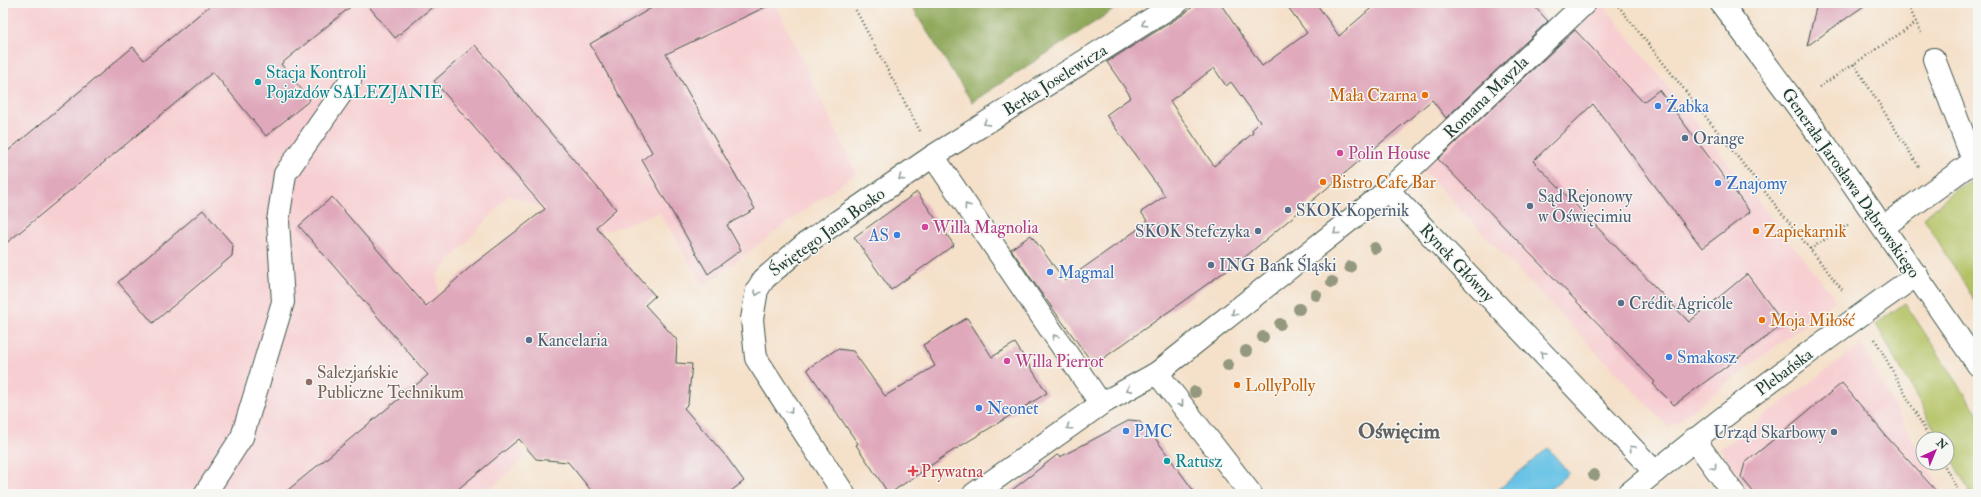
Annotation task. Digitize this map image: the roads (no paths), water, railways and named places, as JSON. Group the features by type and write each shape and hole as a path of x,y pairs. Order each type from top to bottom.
{"street":[{"name":"Berka Joselewicza","path":"933,156 1177,3"},
{"name":"Romana Mayzla","path":"1388,190 1585,3"},
{"name":"Generała Jarosława Dąbrowskiego","path":"1721,3 1826,145 1978,365"},
{"path":"1883,227 1976,159 1934,59"},
{"path":"204,494 242,437 283,302 278,221 284,174 350,81"},
{"path":"933,156 1101,404"},
{"name":"Świętego Jana Bosko","path":"844,494 756,358 752,319 756,290 764,278 805,244 933,156"},
{"path":"974,494 1101,404 1157,373 1388,190"},
{"name":"Rynek Główny","path":"1388,190 1654,472"},
{"name":"Plebańska","path":"1654,472 1694,440 1862,314 1917,275"},
{"path":"1157,373 1251,494"},
{"path":"1694,440 1734,494"},
{"path":"1628,494 1654,472"}],"water":[{"path":"1548,448 1569,473 1544,494 1502,494 1498,490"}],"place":[{"name":"Stacja Kontroli Pojazdów SALEZJANIE","path":"258,82"},
{"name":"Mała Czarna","path":"1425,95"},
{"name":"Żabka","path":"1658,106"},
{"name":"Orange","path":"1685,138"},
{"name":"Polin House","path":"1340,153"},
{"name":"Bistro Cafe Bar","path":"1323,182"},
{"name":"Znajomy","path":"1718,183"},
{"name":"Sąd Rejonowy w Oświęcimiu","path":"1530,206"},
{"name":"SKOK Kopernik","path":"1288,210"},
{"name":"Willa Magnolia","path":"925,227"},
{"name":"SKOK Stefczyka","path":"1258,231"},
{"name":"Zapiekarnik","path":"1756,231"},
{"name":"AS","path":"897,235"},
{"name":"ING Bank Śląski","path":"1211,265"},
{"name":"Magmal","path":"1050,272"},
{"name":"Crédit Agricole","path":"1621,303"},
{"name":"Moja Miłość","path":"1762,320"},
{"name":"Kancelaria","path":"529,340"},
{"name":"Smakosz","path":"1669,357"},
{"name":"Willa Pierrot","path":"1007,361"},
{"name":"Salezjańskie Publiczne Technikum","path":"309,382"},
{"name":"LollyPolly","path":"1237,385"},
{"name":"Neonet","path":"979,408"},
{"name":"PMC","path":"1126,431"},
{"name":"Urząd Skarbowy","path":"1834,432"},
{"name":"Ratusz","path":"1167,461"},
{"name":"Prywatna","path":"913,471"}],"district":[{"name":"Oświęcim","path":"1399,431"}]}
